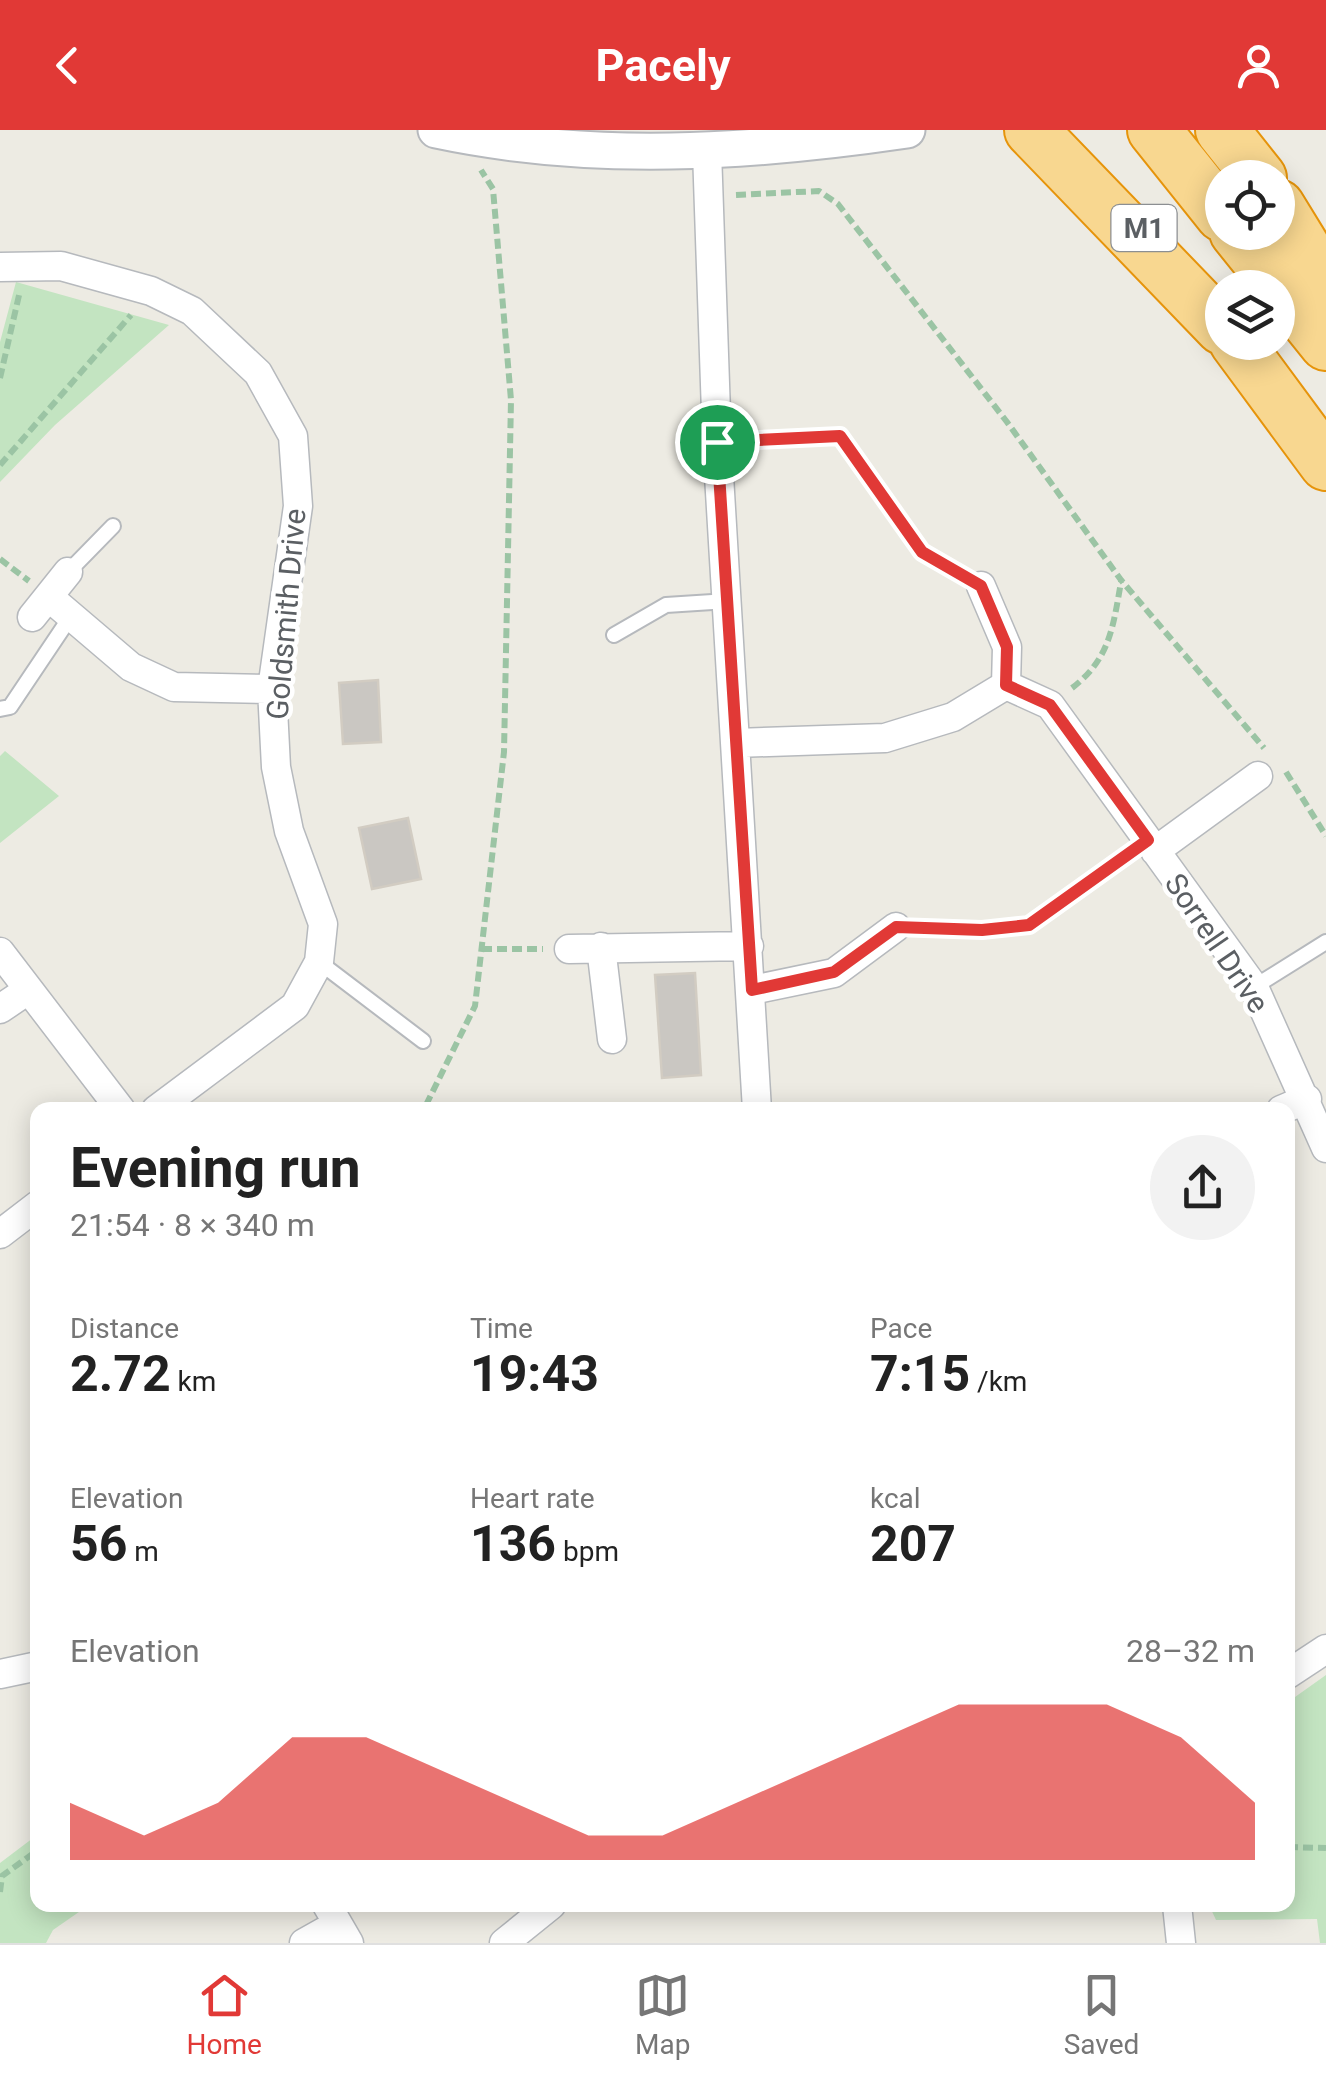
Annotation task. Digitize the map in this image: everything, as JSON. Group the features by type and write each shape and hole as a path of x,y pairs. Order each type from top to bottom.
{"highway":[{"path":"1031,130 1205,309"},
{"name":"M1","path":"1065,130 1205,306"},
{"name":"M1","path":"1154,130 1205,194"},
{"path":"1222,130 1246,160"},
{"path":"1295,234 1326,284"},
{"path":"1250,250 1326,344"},
{"path":"1249,360 1326,464"}],"street":[{"path":"436,130 582,151 707,150 903,130"},
{"path":"707,150 717,442 757,1102"},
{"name":"Goldsmith Drive","path":"13,267 61,266 151,292 192,311 258,373 293,436 298,506 272,689 276,767 289,831 324,924 320,962 296,1006 167,1102"},
{"path":"68,572 51,610 131,667 174,686 272,689"},
{"path":"736,743 885,738 953,718 1006,685 1007,647 981,586"},
{"name":"Sorrell Drive","path":"1006,685 1050,705 1254,987 1293,1102"},
{"name":"Sorrell Drive","path":"1151,845 1258,776"},
{"path":"752,990 834,972 896,927"},
{"path":"570,949 749,946"},
{"path":"600,947 612,1040"},
{"path":"0,952 115,1102"},
{"path":"0,1010 28,990"},
{"name":"Sorrell Drive","path":"1295,1105 1326,1148"},
{"path":"1295,1669 1326,1649"},
{"path":"0,1674 30,1668"},
{"path":"504,1943 542,1912"},
{"path":"1179,1912 1181,1943"},
{"path":"304,1943 338,1924"}],"lane":[{"path":"717,442 840,436"},
{"path":"68,572 113,526"},
{"path":"614,635 666,606 729,601"},
{"path":"0,709 10,707 51,610"},
{"path":"1254,987 1326,942"},
{"path":"320,962 423,1041"}],"path":[{"path":"427,1102 475,1006 504,752 510,400 493,189 470,154 472,138"},
{"path":"710,197 819,191 838,204 1007,422 1121,580 1287,774 1326,836"},
{"path":"0,378 13,267"},
{"path":"0,464 151,292"},
{"path":"840,436 922,552 981,586"},
{"path":"1050,705 1093,672 1109,648 1121,580"},
{"path":"896,927 982,930 1029,925 1151,845"},
{"path":"482,949 570,949"},
{"path":"1295,1847 1326,1848"},
{"path":"0,1892 2,1876 30,1856"}],"green space":[{"path":"16,282 169,325 55,425 0,482 0,342"},
{"path":"5,751 59,796 0,843 0,756"},
{"path":"1326,1675 1326,1943 1320,1943 1317,1919 1216,1920 1212,1912 1295,1912 1295,1697"},
{"path":"30,1840 30,1912 79,1912 53,1930 46,1943 0,1943 0,1863"}],"building":[{"path":"378,680 381,742 343,744 339,683"},
{"path":"408,818 421,879 372,889 359,828"},
{"path":"695,973 701,1075 662,1078 655,975"}],"route":[{"path":"840,436 922,552 981,586 1007,647 1006,685 1050,705 1148,840 1029,925 982,930 896,927 834,972 752,990 717,442 840,436"}]}
